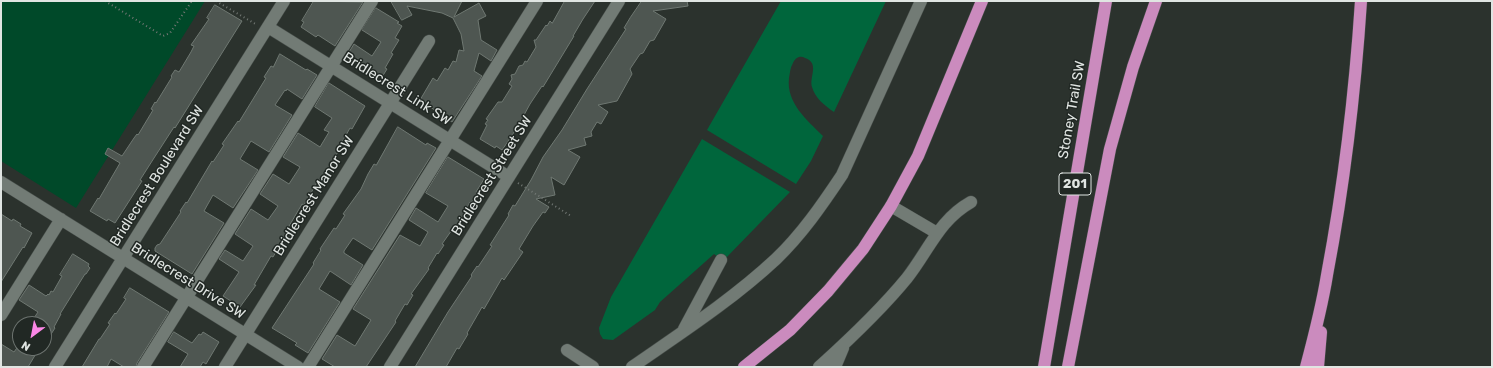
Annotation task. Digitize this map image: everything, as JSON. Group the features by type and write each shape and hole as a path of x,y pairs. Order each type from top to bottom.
{"highway":[{"path":"744,367 790,330 828,291 863,250 891,206 918,156 982,1"},
{"name":"Stoney Trail SW","path":"1044,367 1106,1"},
{"path":"1068,367 1110,149 1133,68 1156,1"},
{"path":"1318,367 1327,277 1346,157 1357,64 1361,1"},
{"path":"1306,367 1327,277"}],"street":[{"name":"Bridlecrest Boulevard SW","path":"55,367 284,1"},
{"path":"143,367 372,1"},
{"path":"308,367 537,1"},
{"name":"Bridlecrest Street SW","path":"390,367 619,1"},
{"path":"632,367 733,296 776,258 809,222 826,200 842,175 921,1"},
{"name":"Bridlecrest Link SW","path":"268,27 509,177"},
{"name":"Bridlecrest Manor SW","path":"225,367 429,41"},
{"name":"Bridlecrest Drive SW","path":"1,182 298,367"},
{"path":"819,367 869,320 899,287 945,222 959,209 971,202"},
{"path":"891,206 937,233"},
{"path":"1,315 61,219"},
{"path":"683,332 722,260"},
{"path":"835,367 845,344"},
{"path":"566,350 592,367"}],"path":[{"path":"105,1 163,36 170,33 192,1"},
{"path":"216,1 256,25 268,27"},
{"path":"509,177 571,216"}],"shaded area":[{"path":"1,1 205,1 76,208 1,161"},
{"path":"781,1 886,1 834,112 815,95 813,91 811,83 813,71 812,63 803,57 800,57 795,60 792,65 790,70 789,87 794,103 804,117 823,136 811,161 796,184 707,130"},
{"path":"702,139 790,192 723,261 714,254 660,302 655,310 613,340 603,339 599,328 611,297"}],"building":[{"path":"314,1 363,2 335,46 318,35 316,37 301,27 304,22 302,21"},
{"path":"391,1 462,1 454,17 479,3 486,16 478,20 481,40 497,50 491,61 479,53 474,71 482,76 452,122 420,100 433,78 437,81 445,68 448,70 453,61 456,62 459,50 464,51 461,34 453,18 442,13 407,6 412,15 402,20"},
{"path":"565,1 595,1 509,140 502,150 496,146 495,148 480,139 487,125 485,124 488,120 486,119 498,102 502,102 512,86 509,84 512,79 511,75 515,74 519,66 523,65 525,61 527,62 536,47 534,40 536,40 550,21 552,23"},
{"path":"642,1 687,1 688,6 653,11 666,19 654,40 650,41 643,53 640,54 630,69 632,74 617,101 598,105 608,112 601,124 597,122 591,132 592,136 584,138 586,145 568,150 580,157 564,185 551,177 555,195 536,199 549,207 545,213 543,212 533,226 519,249 523,252 504,280 502,278 484,309 482,307 459,349 457,348 446,367 415,367 448,312 472,276 471,275 492,246 490,245 509,215 508,214 513,205 515,206 543,157 562,130 626,29 624,28 630,18"},
{"path":"215,5 242,21 175,128 174,127 140,180 142,181 115,223 108,219 107,221 90,211 98,198 99,199 120,163 105,154 108,148 122,156 137,134 138,135 153,110 151,109 155,102 156,103 172,77 171,76 175,70 179,72 191,52 194,46 191,45 209,19 207,18"},
{"path":"376,8 399,22 397,23 402,26 395,38 399,40 391,53 393,54 382,77 346,57 354,44 372,56 381,42 362,30"},
{"path":"280,54 317,75 302,99 287,89 275,105 292,115 269,152 251,141 240,159 258,170 233,208 213,195 204,211 224,223 192,274 155,251 155,248 160,244 181,212 180,211 186,202 187,203 212,161 213,162 224,145 222,144 238,121 239,122 266,78 264,77 271,66 273,67"},
{"path":"329,83 365,106 352,129 350,128 341,144 342,145 335,157 336,158 320,180 319,179 304,205 302,204 273,257 271,256 254,285 256,285 240,307 223,296 239,272 219,259 225,250 243,261 253,246 235,234 251,209 268,220 278,206 260,194 273,174 289,184 300,167 283,157 298,133 320,147 329,132 324,130 332,118 315,107"},
{"path":"398,127 426,145 427,143 436,148 372,250 353,238 344,251 344,253 363,265 351,285 330,271 319,289 340,302 308,353 295,345 297,343 272,328 314,264 313,263 321,250 320,249 345,215 343,214 361,189 368,174 374,164 376,165"},
{"path":"448,157 484,179 476,192 478,193 471,203 470,202 456,228 454,227 442,244 444,245 438,254 437,253 428,268 429,269 411,294 413,295 407,305 405,304 395,321 396,322 366,367 335,367 322,359 337,335 355,346 371,320 353,309 400,235 420,246 428,232 409,220 416,208 438,222 448,206 426,193"},
{"path":"1,214 12,221 13,219 21,224 20,226 32,233 24,248 23,247 1,282"},
{"path":"73,254 89,264 88,266 90,268 60,314 52,333 52,316 35,316 38,312 19,300 29,285 46,296 48,294 49,295 51,291 53,292 62,276 60,275"},
{"path":"130,288 169,312 137,363 136,367 124,367 111,359 107,367 82,367 110,324 108,323 126,299 124,298"},
{"path":"174,332 192,343 199,334 201,335 203,332 219,342 206,364 203,362 200,367 180,367 188,354 168,342"},
{"path":"1,344 12,351 12,356 35,356 28,367 1,367"}]}
